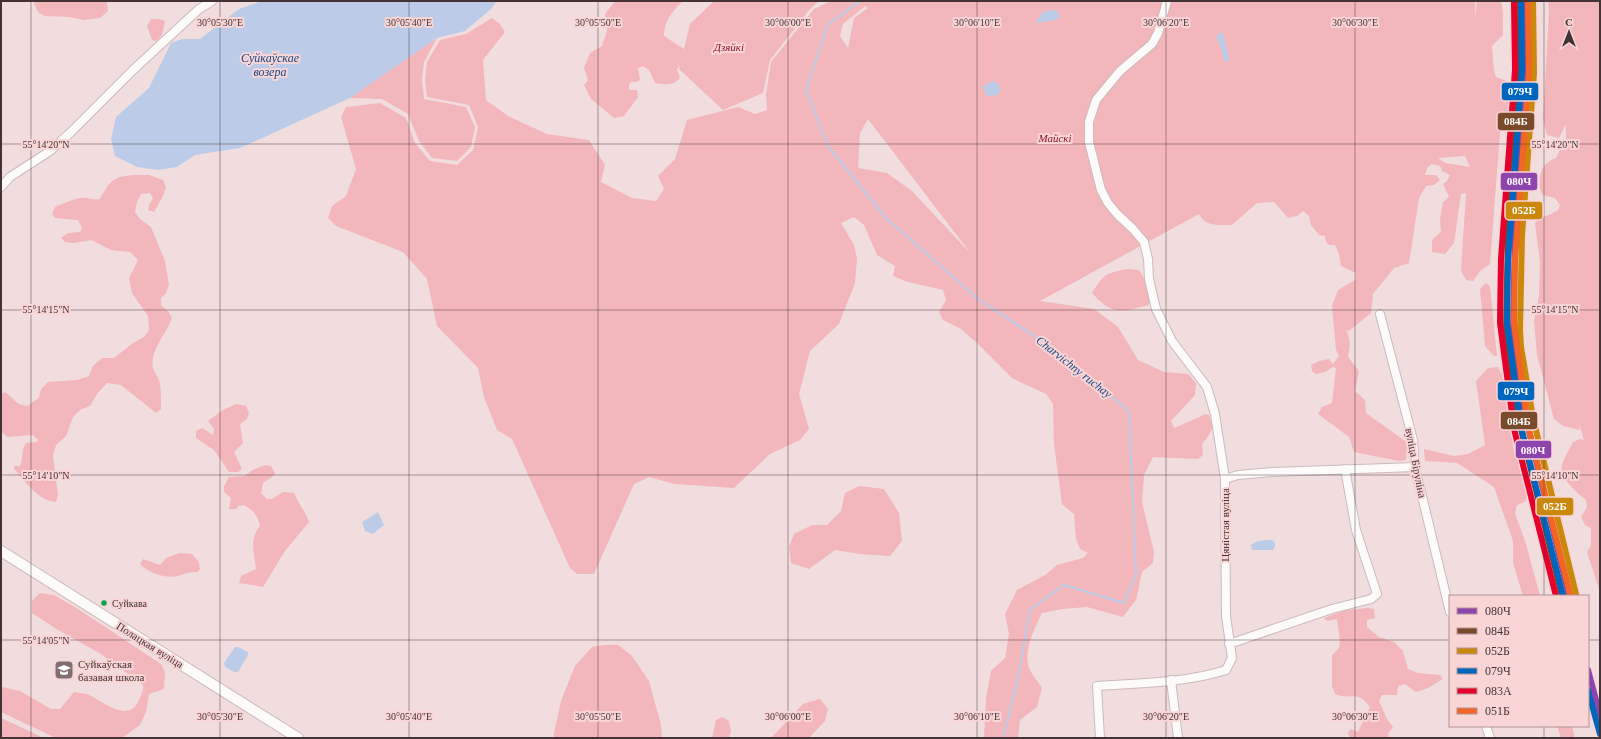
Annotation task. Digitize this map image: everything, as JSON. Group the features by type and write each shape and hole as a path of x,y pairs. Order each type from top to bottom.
{"main road":[{"name":"Полацкая вуліца","path":"1,551 298,738"}],"street":[{"path":"1,187 10,176 50,151 66,137 132,70 199,9 212,1"},
{"path":"1167,1 1158,33 1152,44 1120,72 1096,100 1089,122 1089,142 1101,190 1117,214 1134,229 1144,242 1148,259 1149,279 1156,309 1172,341 1207,387 1215,414 1225,478"},
{"name":"вуліца Біруліна","path":"1380,314 1413,440 1415,467 1449,608"},
{"name":"Цяністая вуліца","path":"1171,680 1212,674 1226,670 1232,658 1226,616 1225,478 1238,475 1273,472 1345,468 1415,467"},
{"path":"1229,644 1332,609 1372,599 1377,594 1356,530 1345,468"},
{"path":"1100,738 1097,686 1171,680 1178,738"},
{"path":"1486,727 1490,738"}],"green space":[{"path":"35,1 107,1 108,11 100,18 83,20 70,17 45,16 38,12 34,3"},
{"name":"Дзяйкі","path":"615,1 683,1 667,21 664,36 684,49 690,24 714,1 819,1 810,9 770,60 763,93 723,110 679,69 680,65 677,69 680,78 671,84 655,83 649,70 643,66 638,68 640,80 631,82 629,85 629,90 637,90 638,97 624,116 614,118 591,99 584,85 588,80 584,68 590,53 602,46 607,31 605,14"},
{"name":"Майскі","path":"831,1 1475,1 1475,17 1477,1 1501,1 1503,12 1503,35 1492,46 1494,71 1496,77 1515,84 1513,112 1508,116 1499,111 1500,133 1490,264 1480,271 1473,281 1466,280 1461,271 1466,193 1461,194 1454,243 1445,254 1432,252 1432,240 1441,232 1440,219 1443,202 1449,197 1443,184 1447,181 1450,175 1442,171 1440,166 1432,164 1427,168 1425,175 1436,175 1440,180 1434,185 1426,186 1419,198 1409,263 1394,268 1373,294 1371,313 1349,331 1346,330 1350,343 1348,357 1359,371 1355,391 1365,400 1366,413 1408,443 1406,460 1399,461 1354,452 1349,437 1318,414 1322,407 1332,403 1336,368 1333,367 1325,372 1316,374 1312,371 1311,365 1319,361 1329,359 1333,364 1339,356 1336,350 1332,306 1338,290 1355,280 1356,273 1341,266 1339,254 1335,245 1329,245 1326,242 1325,236 1319,235 1311,225 1309,216 1303,211 1297,216 1288,218 1274,202 1257,203 1232,225 1218,225 1209,223 1199,214 1040,301 1094,309 1118,327 1138,360 1164,372 1188,374 1196,383 1195,395 1171,421 1174,428 1206,414 1209,415 1213,427 1202,444 1203,455 1198,459 1153,457 1144,475 1142,502 1154,552 1153,563 1142,572 1136,600 1123,617 1087,607 1062,609 1042,613 1031,637 1027,657 1030,670 1042,688 1037,707 1020,720 1018,738 984,738 986,698 991,671 1005,658 1009,634 1005,614 1017,590 1045,575 1057,565 1083,558 1088,553 1080,549 1076,539 1074,514 1062,504 1054,444 1053,404 1046,394 1012,378 961,329 943,320 939,312 946,300 943,290 908,282 893,276 895,266 877,255 864,225 854,217 841,223 854,245 857,258 855,283 839,324 810,351 799,394 809,429 800,440 770,454 734,488 674,484 649,477 634,484 594,574 577,574 570,568 512,439 497,430 484,397 478,368 437,326 427,279 403,252 336,226 328,218 332,206 346,196 356,169 341,117 346,107 380,103 406,118 415,143 430,161 457,165 473,150 478,127 469,105 427,97 425,80 427,62 440,40 466,34 492,18 500,24 505,32 483,60 486,100 508,116 547,134 589,140 605,165 601,182 632,198 656,201 664,189 658,176 675,159 687,120 738,107 755,114 767,110 766,94 771,62 814,9","holes":["865,6 868,8 854,18 848,48 840,36 843,24","868,119 971,254 912,191 887,173 858,168 860,133","1465,156 1470,167 1445,163 1438,158"]},
{"path":"1548,1 1600,1 1600,592 1587,552 1591,546 1591,528 1585,525 1581,517 1587,507 1586,500 1565,480 1562,470 1564,459 1573,442 1580,439 1584,440 1578,420 1580,430 1563,426 1554,419 1537,355 1534,321 1539,296 1540,263 1535,223 1541,217 1558,210 1560,205 1555,198 1542,195 1540,190 1540,178 1546,164 1550,160 1556,158 1561,148 1566,145 1566,124 1559,138 1547,135 1543,119 1549,12"},
{"path":"151,19 165,21 162,35 156,41 152,40 147,26"},
{"path":"437,38 424,62 422,80 424,99 466,107 475,127 471,147 457,161 432,158 419,141 408,114 382,99 350,98"},
{"path":"149,175 163,180 166,187 154,212 148,210 153,198 150,193 141,194 137,202 135,212 140,219 151,227 165,261 169,285 166,293 161,298 161,305 168,311 172,318 154,353 152,363 160,384 161,409 156,413 121,385 107,383 97,394 90,406 80,410 73,417 66,436 56,445 53,456 58,495 56,502 49,501 32,490 14,469 14,466 20,466 26,443 36,442 38,440 33,435 7,437 1,431 1,395 4,392 19,404 27,406 39,398 41,389 48,382 77,380 89,376 93,366 102,358 114,358 133,343 144,337 149,330 148,316 132,293 129,278 138,260 130,252 111,250 91,240 74,243 65,242 61,238 68,233 80,232 82,228 78,220 55,218 52,214 55,207 74,199 100,199 112,181 120,177"},
{"path":"1127,269 1139,270 1147,287 1149,305 1124,310 1112,309 1106,306 1092,293 1099,282 1106,276 1114,272"},
{"path":"1486,283 1490,286 1497,356 1494,356 1485,346 1480,289"},
{"path":"1498,367 1502,375 1514,453 1522,469 1528,494 1525,502 1517,505 1515,513 1526,544 1540,595 1523,595 1513,563 1513,541 1494,487 1457,463 1425,461 1424,449 1454,456 1468,454 1485,445 1476,381 1488,368"},
{"path":"236,404 246,406 249,413 247,419 240,424 243,443 234,452 242,469 238,472 229,472 214,450 196,438 196,431 202,428 213,435 214,429 208,421 223,410"},
{"path":"265,465 271,466 275,473 263,483 261,493 267,499 272,499 283,492 294,493 309,522 285,551 263,587 239,583 241,576 256,569 253,541 254,536 260,526 255,514 244,505 238,506 237,509 229,509 231,498 224,492 224,486 229,477 244,476"},
{"path":"859,486 884,489 899,513 902,541 890,556 860,554 835,550 809,569 791,563 789,547 794,534 812,525 827,525 841,511 845,493"},
{"path":"179,553 192,554 199,562 200,569 197,572 168,577 152,573 140,564 143,559 160,565 166,558"},
{"path":"40,593 54,595 78,609 161,664 165,672 164,689 149,694 146,712 140,725 122,738 56,738 1,712 2,687 20,691 51,709 60,709 74,692 87,694 114,709 122,711 129,710 134,707 139,700 143,689 143,685 101,654 58,630 32,613 32,601"},
{"path":"1368,608 1374,609 1375,618 1367,620 1367,627 1379,637 1394,642 1403,651 1408,669 1418,673 1440,675 1443,679 1428,688 1416,692 1405,684 1398,686 1397,695 1382,695 1379,701 1386,717 1393,727 1388,734 1389,738 1350,738 1348,733 1351,729 1358,732 1370,707 1361,698 1335,694 1332,686 1332,655 1339,648 1340,641 1337,619 1327,621 1324,618 1346,610"},
{"path":"618,645 632,656 649,681 661,725 662,738 553,738 561,701 575,666 592,647"},
{"path":"820,699 828,709 825,721 809,738 771,738 803,704"},
{"path":"722,717 729,721 731,731 729,738 712,738 716,720"},
{"path":"1,718 44,738 1,738"},
{"path":"1557,727 1572,727 1575,738 1561,738"}],"water":[{"name":"Суйкаўскае возера","path":"262,1 497,1 491,9 465,31 437,38 350,98 240,148 195,155 177,167 158,170 137,167 115,156 111,139 116,117 149,88 171,43 182,39 200,39 239,9"},
{"path":"1055,10 1060,17 1056,20 1035,23 1043,12"},
{"path":"1220,33 1223,33 1229,58 1228,62 1224,61 1220,45 1216,37"},
{"path":"993,81 999,85 1000,92 997,95 987,96 983,86"},
{"path":"378,512 384,525 373,534 365,531 362,522"},
{"path":"1272,540 1275,543 1273,550 1252,550 1251,545 1255,542"},
{"path":"235,647 248,652 248,655 238,672 234,672 225,667 224,663"}],"waterway":[{"name":"Charvichny ruchay","path":"860,1 828,24 806,90 828,146 886,218 978,299 1048,345 1129,411 1136,575 1124,603 1064,585 1030,610 1017,683 1003,738"}],"transit line":[{"name":"083А","path":"1514,1 1515,70 1501,259 1500,323 1514,429 1556,595"},
{"name":"084Б","path":"1519,1 1520,72 1508,235 1507,348 1519,421 1562,595"},
{"name":"079Ч","path":"1521,1 1522,70 1508,260 1507,323 1521,427 1563,595"},
{"name":"080Ч","path":"1526,1 1527,72 1515,235 1514,348 1526,419 1569,595"},
{"name":"051Б","path":"1528,1 1529,71 1515,260 1514,323 1528,426 1570,594"},
{"name":"052Б","path":"1533,1 1534,73 1522,235 1521,347 1533,418 1576,594"},
{"name":"080Ч","path":"1589,674 1600,715"},
{"name":"079Ч","path":"1589,695 1600,734"}],"place":[{"name":"Суйкава","path":"104,603"},
{"name":"Суйкаўская базавая школа","path":"64,670"}]}
